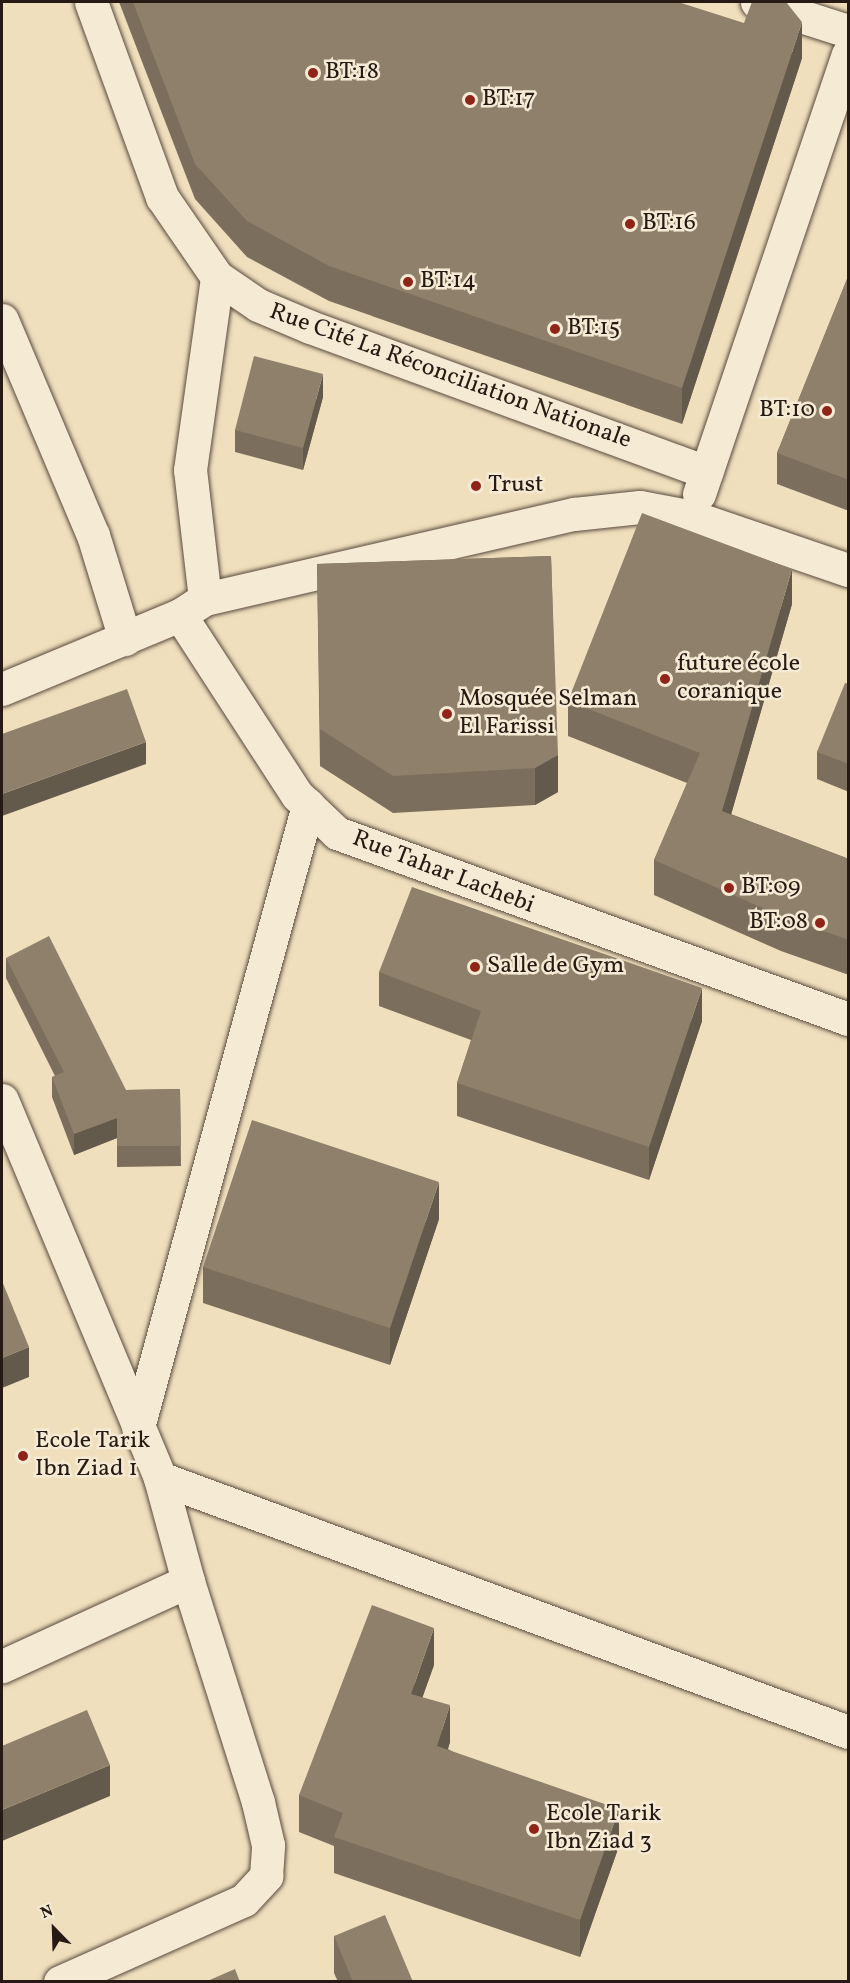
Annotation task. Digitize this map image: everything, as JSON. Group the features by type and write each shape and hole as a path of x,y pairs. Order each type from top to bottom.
{"street":[{"name":"Rue Cité La Réconciliation Nationale","path":"91,2 162,197 218,277 258,305 310,327 706,472"},
{"path":"757,2 849,31"},
{"path":"693,517 706,472 849,55"},
{"path":"193,607 190,470 218,277"},
{"path":"2,320 93,535 125,639"},
{"path":"2,689 125,639 193,607 574,514 640,507 693,517 849,570"},
{"name":"Rue Tahar Lachebi","path":"193,607 308,805 337,832 414,865 849,1019"},
{"path":"138,1427 308,805"},
{"path":"2,1100 160,1478 188,1581 258,1802 268,1845 266,1876 244,1900 60,1982"},
{"path":"160,1478 849,1732"},
{"path":"2,1666 188,1581"}],"building":[{"path":"133,2 678,2 744,23 752,2 786,2 802,22 682,388 329,266 247,221 195,164"},
{"path":"849,274 849,414 847,417 849,418 849,480 777,453"},
{"path":"254,356 323,374 303,448 235,430"},
{"path":"642,513 792,569 722,811 849,859 849,940 781,916 654,860 700,753 568,701"},
{"path":"551,556 558,755 535,768 393,776 320,729 317,564"},
{"path":"845,683 849,684 849,764 817,752"},
{"path":"127,689 146,742 2,794 2,734"},
{"path":"412,887 702,988 649,1147 457,1083 481,1011 379,972"},
{"path":"49,936 126,1090 180,1089 181,1146 117,1146 117,1118 74,1134 52,1077 64,1072 6,958"},
{"path":"252,1120 439,1182 390,1328 203,1267"},
{"path":"2,1281 29,1347 2,1358"},
{"path":"372,1605 434,1628 411,1694 450,1705 437,1746 619,1809 580,1920 334,1837 343,1813 299,1795"},
{"path":"87,1710 110,1765 2,1810 2,1746"},
{"path":"385,1915 413,1982 353,1982 334,1936"},
{"path":"235,1969 240,1982 205,1982"}],"place":[{"name":"BT:18","path":"313,73"},
{"name":"BT:17","path":"470,100"},
{"name":"BT:16","path":"630,224"},
{"name":"BT:14","path":"408,282"},
{"name":"BT:15","path":"555,329"},
{"name":"BT:10","path":"827,411"},
{"name":"Trust","path":"476,486"},
{"name":"future école coranique","path":"665,679"},
{"name":"Mosquée Selman El Farissi","path":"447,714"},
{"name":"BT:09","path":"729,888"},
{"name":"BT:08","path":"820,923"},
{"name":"Salle de Gym","path":"475,967"},
{"name":"Ecole Tarik Ibn Ziad 1","path":"23,1456"},
{"name":"Ecole Tarik Ibn Ziad 3","path":"534,1829"}]}
